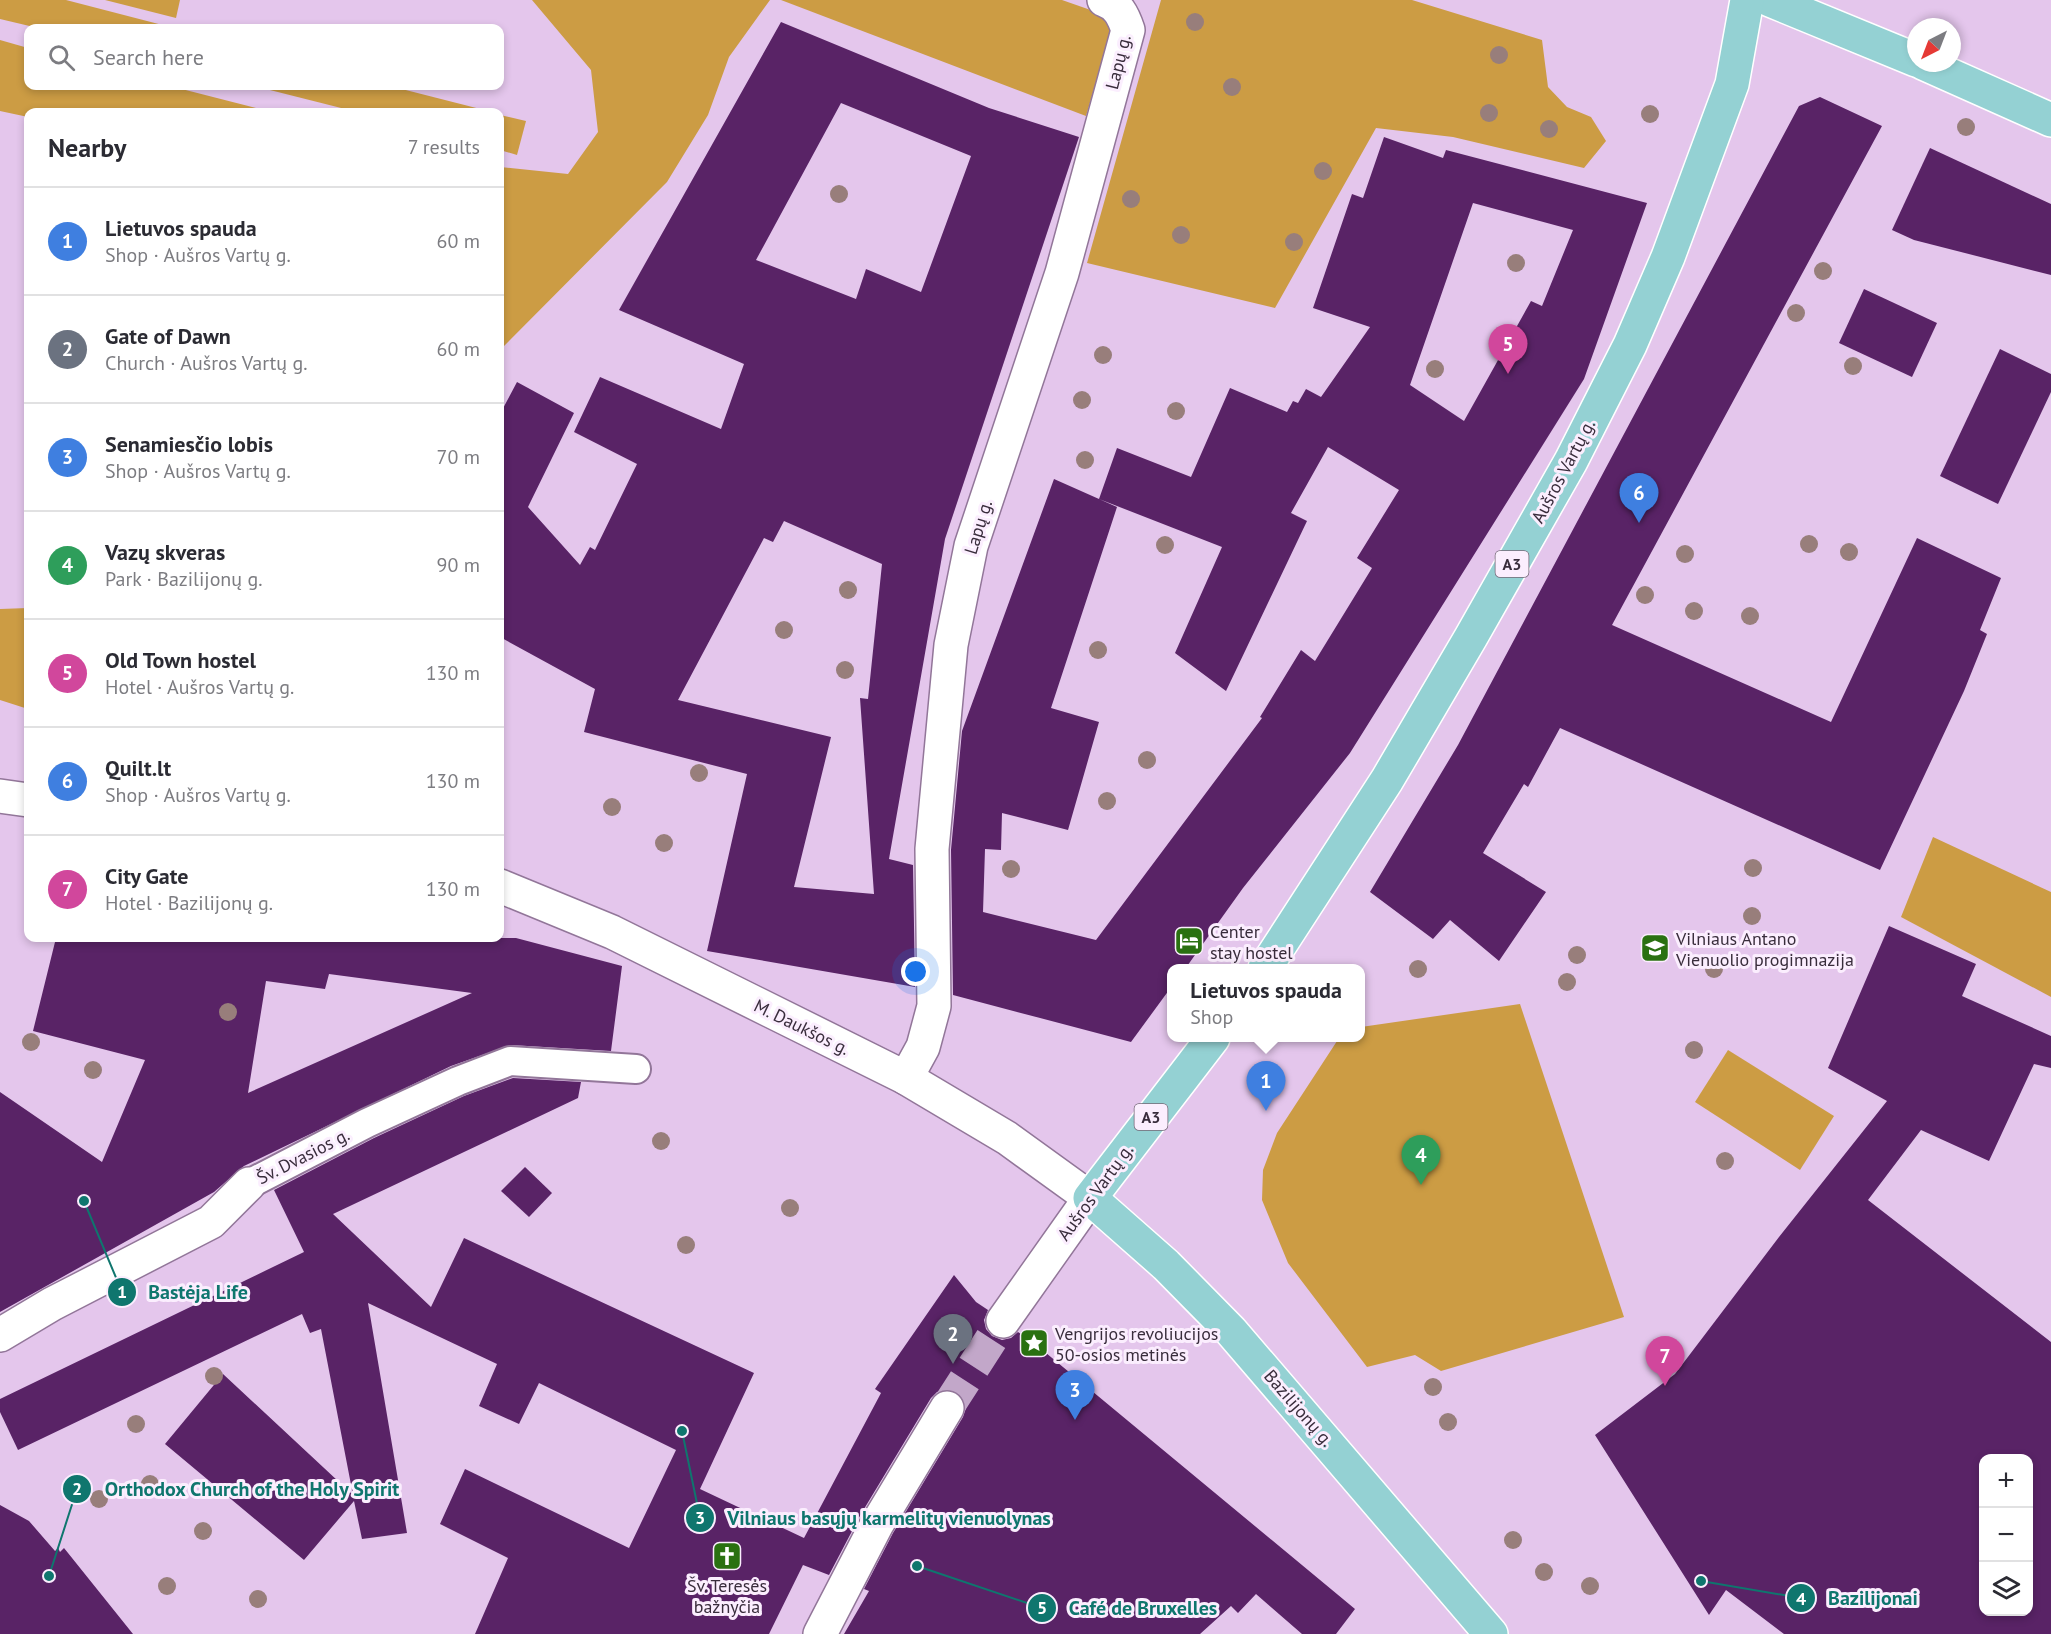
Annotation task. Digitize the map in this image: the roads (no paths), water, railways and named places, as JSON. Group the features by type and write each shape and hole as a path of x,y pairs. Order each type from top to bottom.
{"main road":[{"name":"Aušros Vartų g.","path":"1268,964 1387,780 1471,637 1571,461 1630,345 1668,257 1732,84 1747,0"},
{"path":"1770,0 1907,56"},
{"path":"1943,72 2051,120"},
{"name":"Aušros Vartų g.","path":"1090,1198 1210,1042"},
{"name":"Bazilijonų g.","path":"1090,1198 1166,1264 1231,1331 1491,1634"}],"street":[{"name":"Lapų g.","path":"906,1078 923,1047 934,1006 932,849 951,645 971,546 1062,273 1128,30 1123,16 1113,3 1104,0"},
{"path":"0,796 24,799"},
{"name":"M. Daukšos g.","path":"504,888 612,932 906,1078 1007,1138 1090,1198"},
{"name":"Šv. Dvasios g.","path":"0,1335 52,1304 211,1222 249,1184 367,1123 458,1081 510,1061 636,1069"},
{"name":"Aušros Vartų g.","path":"1003,1321 1090,1198"},
{"path":"820,1634 877,1524 946,1408"}],"tunnel":[{"path":"947,1408 1003,1321"}],"place":[{"name":"Old Town hostel","path":"1508,374"},
{"name":"Quilt.lt","path":"1639,523"},
{"name":"Center stay hostel","path":"1189,941"},
{"name":"Vilniaus Antano Vienuolio progimnazija","path":"1655,948"},
{"name":"Lietuvos spauda","path":"1266,1111"},
{"name":"Vazų skveras","path":"1421,1185"},
{"name":"Bastėja Life","path":"84,1201"},
{"name":"Vengrijos revoliucijos 50-osios metinės","path":"1034,1343"},
{"name":"Gate of Dawn","path":"953,1364"},
{"name":"City Gate","path":"1665,1386"},
{"name":"Senamiesčio lobis","path":"1075,1420"},
{"name":"Vilniaus basųjų karmelitų vienuolynas","path":"682,1431"},
{"name":"Šv. Teresės bažnyčia","path":"727,1556"},
{"name":"Café de Bruxelles","path":"917,1566"},
{"name":"Orthodox Church of the Holy Spirit","path":"49,1576"},
{"name":"Bazilijonai","path":"1701,1581"}]}
